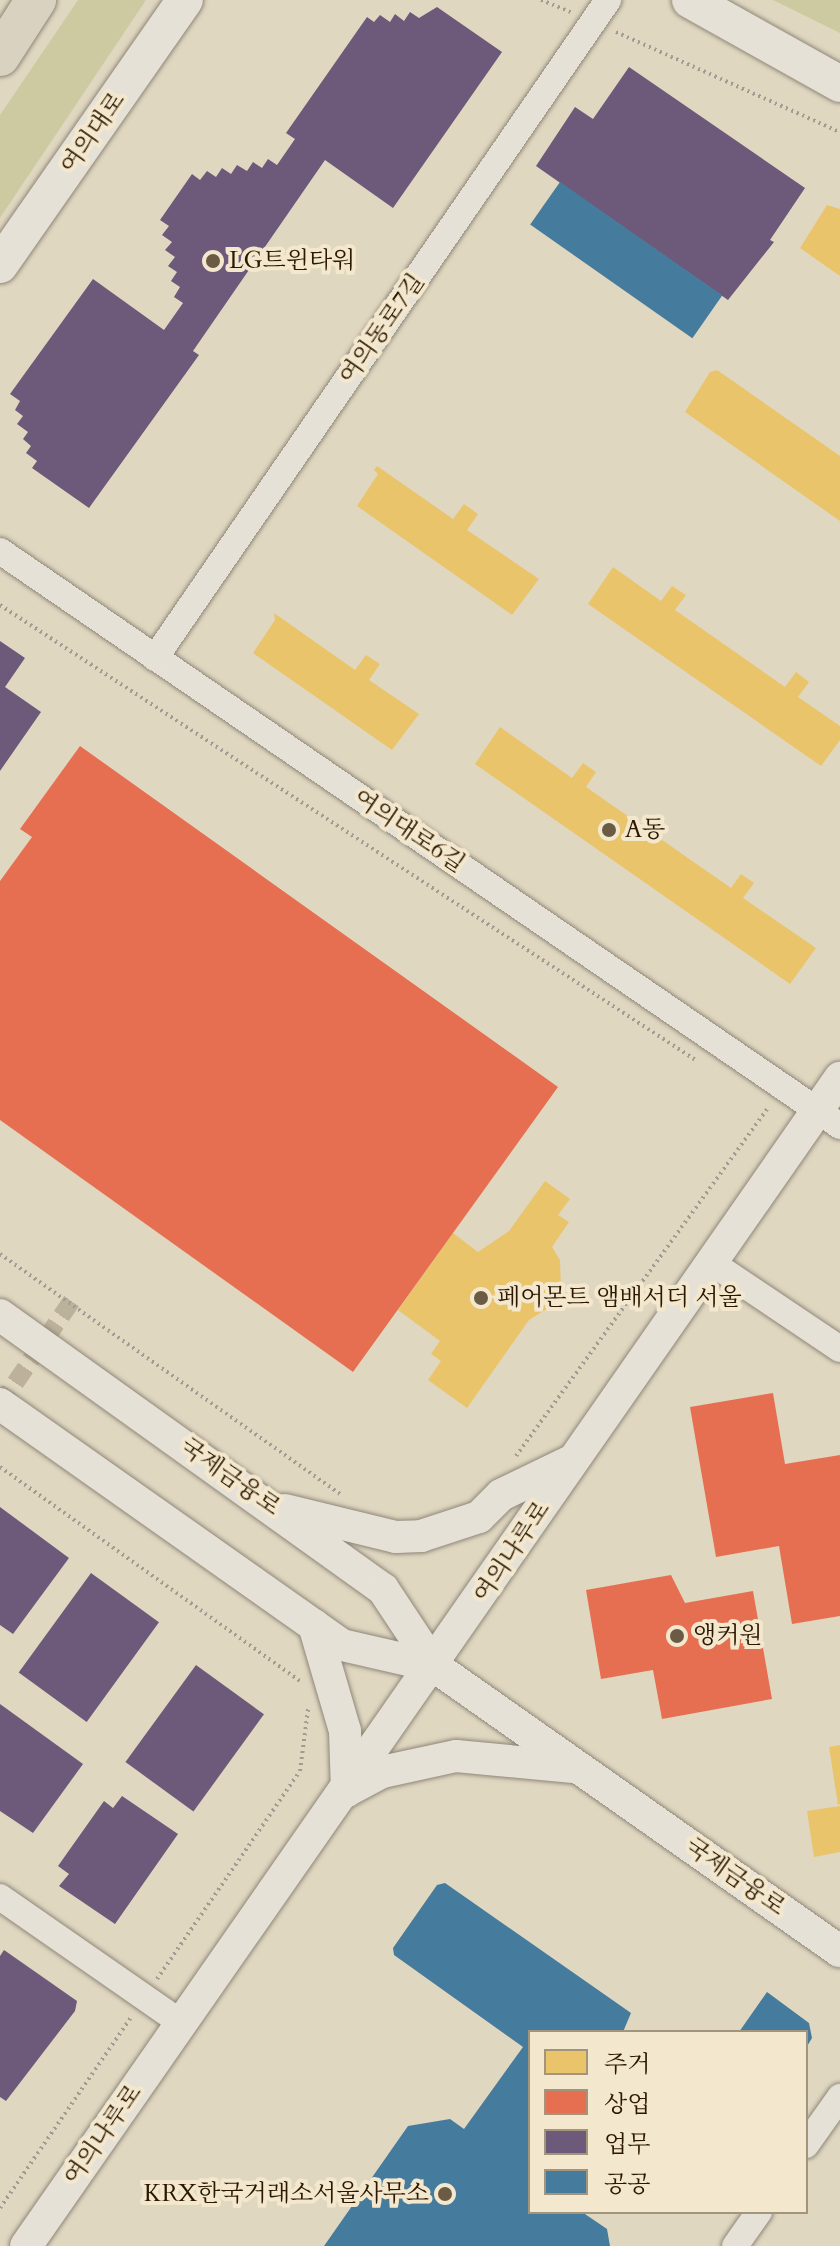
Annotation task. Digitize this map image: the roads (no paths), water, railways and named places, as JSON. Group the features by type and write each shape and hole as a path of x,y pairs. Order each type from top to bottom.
{"main road":[{"path":"0,56 36,0"},
{"name":"여의대로","path":"0,265 185,0"},
{"path":"690,0 840,84"}],"street":[{"name":"여의동로7길","path":"155,658 601,11"},
{"name":"여의대로6길","path":"0,551 829,1118"},
{"name":"여의나루로","path":"26,2246 347,1791 712,1263 829,1118 840,1078"},
{"path":"712,1263 840,1349"},
{"name":"국제금융로","path":"0,1315 383,1589 434,1666 840,1951"},
{"name":"국제금융로","path":"1,1408 342,1645 434,1666"},
{"path":"273,1508 382,1534 421,1536 479,1517 501,1495 576,1458"},
{"path":"314,1625 345,1731 347,1791 382,1772 456,1756 578,1768"},
{"path":"0,1897 181,2023"},
{"path":"808,2142 840,2097"},
{"path":"735,2246 758,2214"}],"tunnel":[{"path":"0,1405 76,1295"}],"place":[{"name":"LG트윈타워","path":"213,261"},
{"name":"A동","path":"609,830"},
{"name":"페어몬트 앰배서더 서울","path":"481,1298"},
{"name":"앵커원","path":"677,1636"},
{"name":"KRX한국거래소서울사무소","path":"445,2194"}]}
